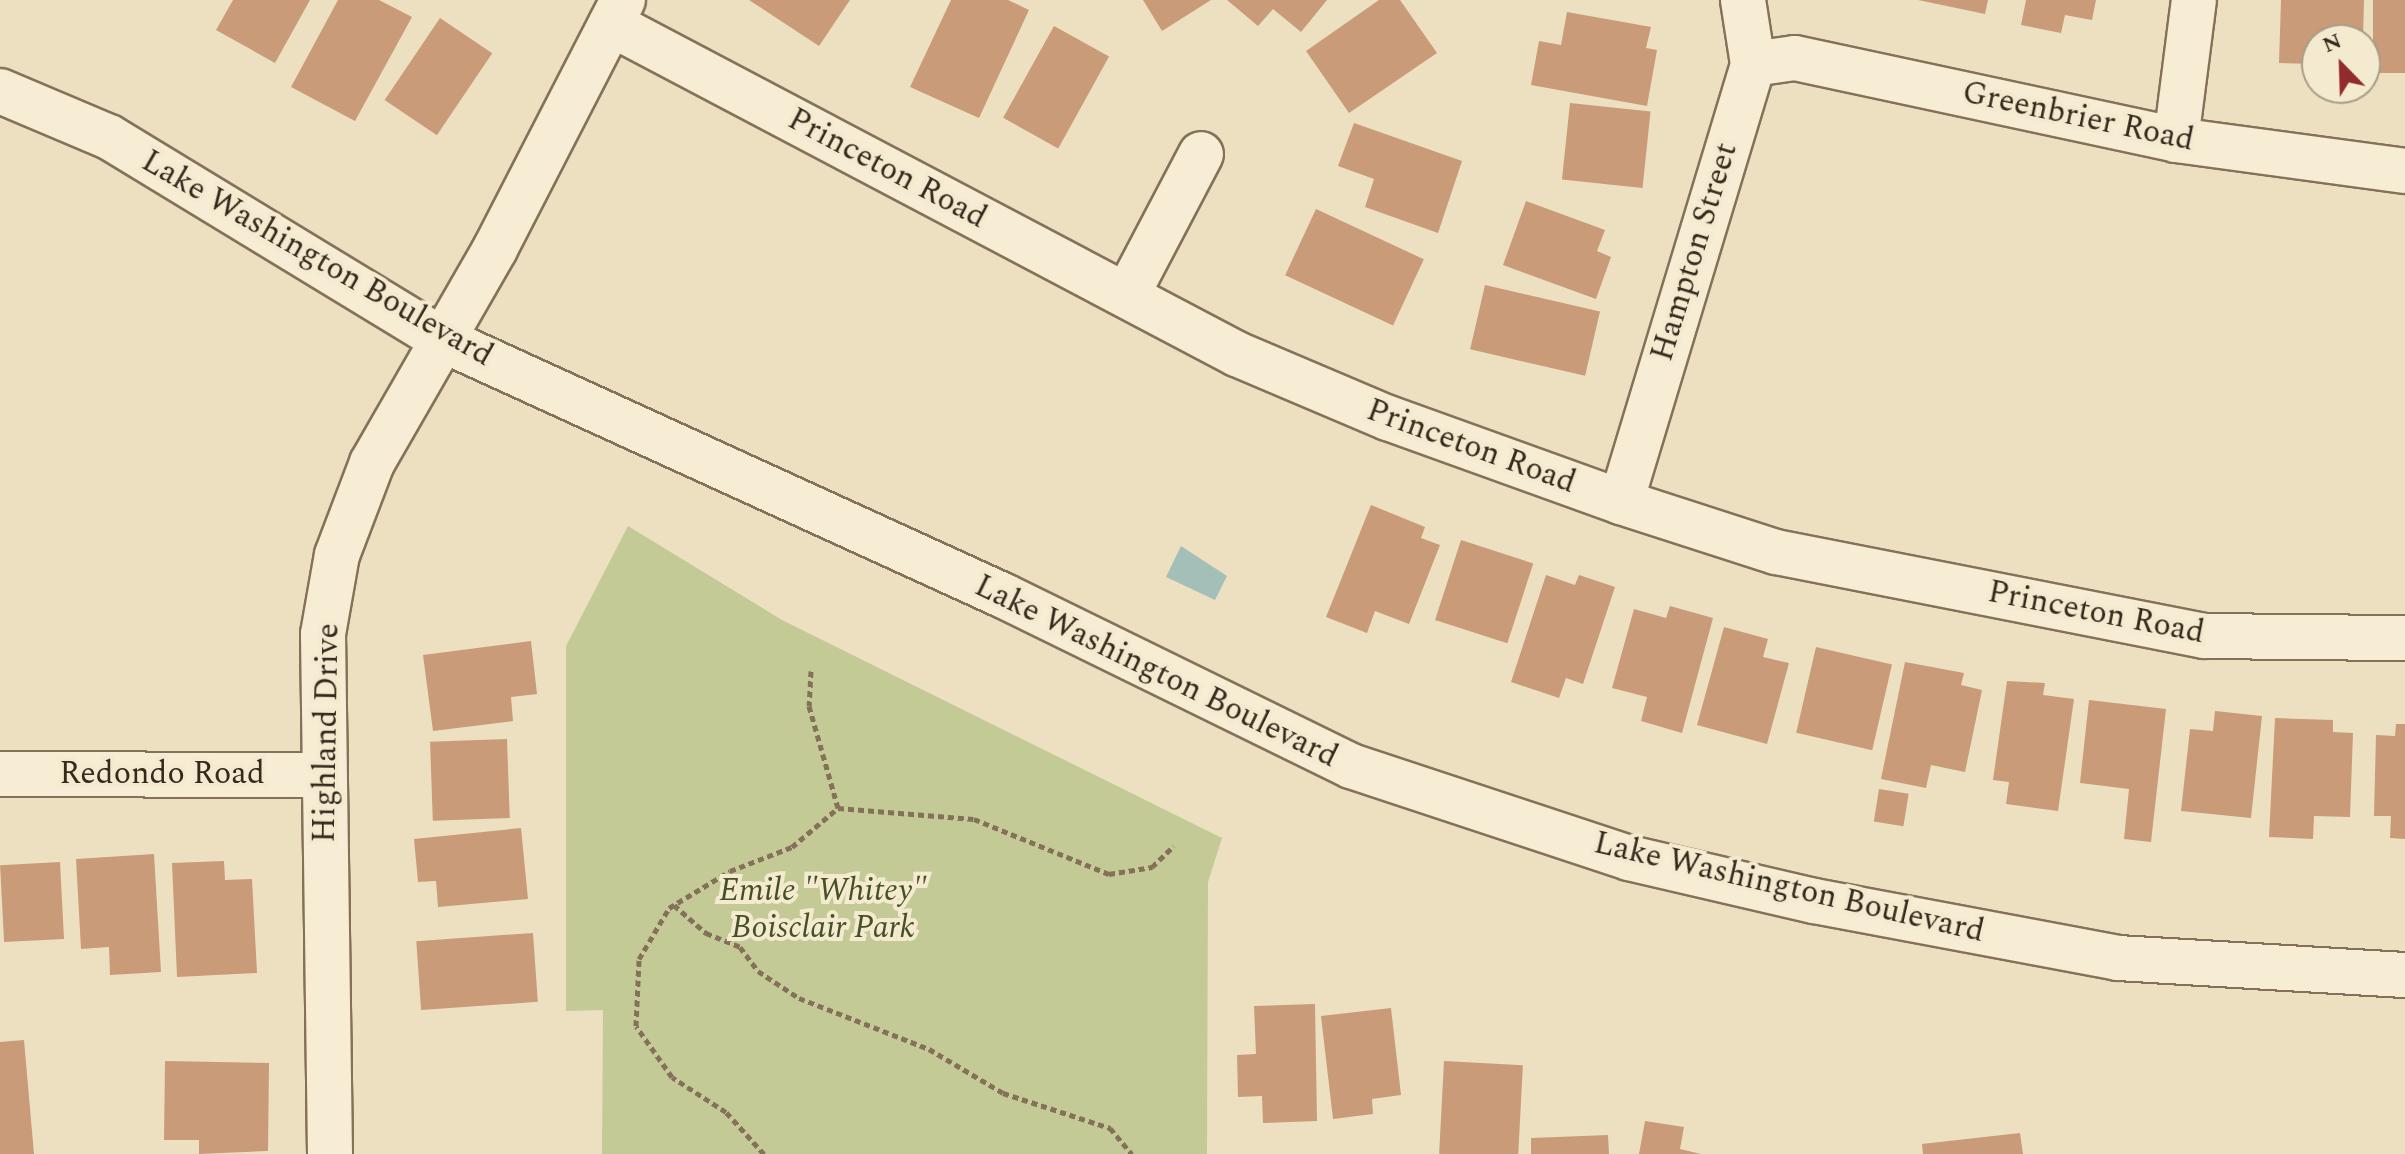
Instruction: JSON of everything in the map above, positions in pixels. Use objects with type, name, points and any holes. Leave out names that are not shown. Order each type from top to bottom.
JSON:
[{"type":"street","name":"Hampton Street","points":[[1621,502],[1753,64],[1743,0]]},
{"type":"street","points":[[2176,140],[2194,0]]},
{"type":"street","name":"Princeton Road","points":[[617,12],[1237,354],[1388,418],[1621,502],[1776,552],[2204,636],[2405,638]]},
{"type":"street","name":"Highland Drive","points":[[330,1154],[323,634],[337,555],[372,463],[439,338],[495,249],[617,12]]},
{"type":"street","name":"Greenbrier Road","points":[[1753,64],[1795,58],[2176,140],[2405,171]]},
{"type":"street","name":"Lake Washington Boulevard","points":[[0,91],[109,137],[439,338],[1033,610],[1351,766],[1629,858],[2118,958],[2405,975]]},
{"type":"street","points":[[1127,295],[1201,154]]},
{"type":"street","name":"Redondo Road","points":[[0,774],[324,775]]},
{"type":"path","points":[[811,671],[809,706],[838,808]]},
{"type":"path","points":[[764,1154],[726,1112],[672,1077],[636,1026],[639,959],[674,905],[730,871],[792,847],[838,808],[974,819],[1109,874],[1152,867],[1174,846]]},
{"type":"path","points":[[674,905],[799,998],[929,1049],[1003,1093],[1110,1128],[1132,1154]]},
{"type":"green space","name":"Emile \"Whitey\" Boisclair Park","points":[[628,526],[782,620],[1222,838],[1208,882],[1207,1154],[602,1154],[603,1010],[566,1011],[566,646]]},
{"type":"water","points":[[1181,546],[1227,576],[1215,600],[1166,577]]},
{"type":"building","points":[[233,0],[310,0],[275,63],[216,30]]},
{"type":"building","points":[[338,0],[379,0],[412,17],[355,121],[291,87]]},
{"type":"building","points":[[749,0],[850,0],[819,46]]},
{"type":"building","points":[[951,0],[1008,0],[1029,10],[979,118],[910,87]]},
{"type":"building","points":[[1143,0],[1211,0],[1162,31]]},
{"type":"building","points":[[1227,0],[1327,0],[1301,32],[1273,9],[1258,26]]},
{"type":"building","points":[[1379,0],[1400,0],[1437,53],[1349,113],[1306,51]]},
{"type":"building","points":[[1918,0],[1988,0],[1985,14]]},
{"type":"building","points":[[2026,0],[2096,0],[2092,20],[2065,15],[2061,33],[2021,25]]},
{"type":"building","points":[[2281,0],[2364,0],[2363,24],[2301,24],[2301,64],[2279,63]]},
{"type":"building","points":[[2373,0],[2405,0],[2405,73],[2381,73],[2381,24],[2373,24]]},
{"type":"building","points":[[1567,12],[1651,27],[1646,48],[1657,50],[1647,106],[1531,85],[1539,41],[1561,45]]},
{"type":"building","points":[[440,18],[492,53],[437,135],[385,100]]},
{"type":"building","points":[[1054,26],[1109,57],[1058,148],[1003,118]]},
{"type":"building","points":[[1570,103],[1651,111],[1643,188],[1562,180]]},
{"type":"building","points":[[1354,123],[1462,161],[1438,233],[1365,207],[1374,179],[1338,166]]},
{"type":"building","points":[[1526,201],[1605,230],[1597,251],[1611,257],[1596,299],[1503,265]]},
{"type":"building","points":[[1316,209],[1424,259],[1393,325],[1285,275]]},
{"type":"building","points":[[1485,285],[1600,312],[1585,376],[1470,349]]},
{"type":"building","points":[[1371,505],[1425,527],[1421,538],[1440,545],[1409,624],[1375,611],[1367,633],[1326,617]]},
{"type":"building","points":[[1461,540],[1533,563],[1507,643],[1435,620]]},
{"type":"building","points":[[1546,575],[1575,585],[1579,575],[1615,587],[1583,684],[1566,678],[1559,698],[1511,682]]},
{"type":"building","points":[[1670,606],[1713,618],[1682,733],[1641,721],[1647,697],[1612,688],[1634,609],[1666,618]]},
{"type":"building","points":[[1724,627],[1768,639],[1763,657],[1789,663],[1767,744],[1697,725]]},
{"type":"building","points":[[531,641],[537,694],[511,697],[513,721],[433,731],[423,655]]},
{"type":"building","points":[[1816,647],[1892,665],[1872,750],[1796,733]]},
{"type":"building","points":[[1905,662],[1964,673],[1961,685],[1982,690],[1965,772],[1931,765],[1926,788],[1881,779]]},
{"type":"building","points":[[2007,681],[2045,683],[2043,695],[2074,699],[2058,811],[2006,804],[2009,782],[1993,780]]},
{"type":"building","points":[[2089,700],[2166,709],[2151,842],[2124,839],[2129,789],[2080,783]]},
{"type":"building","points":[[2215,711],[2262,716],[2251,818],[2181,811],[2190,729],[2213,731]]},
{"type":"building","points":[[2275,718],[2333,720],[2333,732],[2353,733],[2350,817],[2314,816],[2313,839],[2269,837]]},
{"type":"building","points":[[2396,724],[2405,724],[2405,839],[2390,838],[2391,816],[2374,816],[2376,735],[2395,736]]},
{"type":"building","points":[[507,739],[510,818],[433,821],[430,742]]},
{"type":"building","points":[[1879,789],[1909,794],[1903,826],[1874,822]]},
{"type":"building","points":[[521,828],[528,899],[438,907],[436,881],[418,882],[414,839]]},
{"type":"building","points":[[154,854],[161,972],[110,975],[109,947],[81,949],[76,859]]},
{"type":"building","points":[[224,861],[225,880],[252,879],[257,973],[177,977],[172,863]]},
{"type":"building","points":[[60,862],[64,939],[4,942],[0,865]]},
{"type":"building","points":[[533,933],[538,1002],[421,1010],[416,941]]},
{"type":"building","points":[[1315,1004],[1317,1121],[1263,1123],[1262,1096],[1238,1097],[1237,1055],[1256,1054],[1254,1006]]},
{"type":"building","points":[[1391,1008],[1401,1095],[1372,1099],[1373,1114],[1333,1119],[1321,1016]]},
{"type":"building","points":[[24,1040],[34,1154],[0,1154],[0,1042]]},
{"type":"building","points":[[165,1061],[269,1063],[268,1151],[199,1154],[199,1140],[164,1140]]},
{"type":"building","points":[[1444,1061],[1523,1065],[1518,1154],[1439,1154]]},
{"type":"building","points":[[1645,1121],[1684,1127],[1680,1149],[1701,1154],[1639,1154]]},
{"type":"building","points":[[2020,1133],[2023,1154],[1923,1154],[1922,1144]]},
{"type":"building","points":[[1608,1135],[1609,1154],[1531,1154],[1531,1138]]}]
